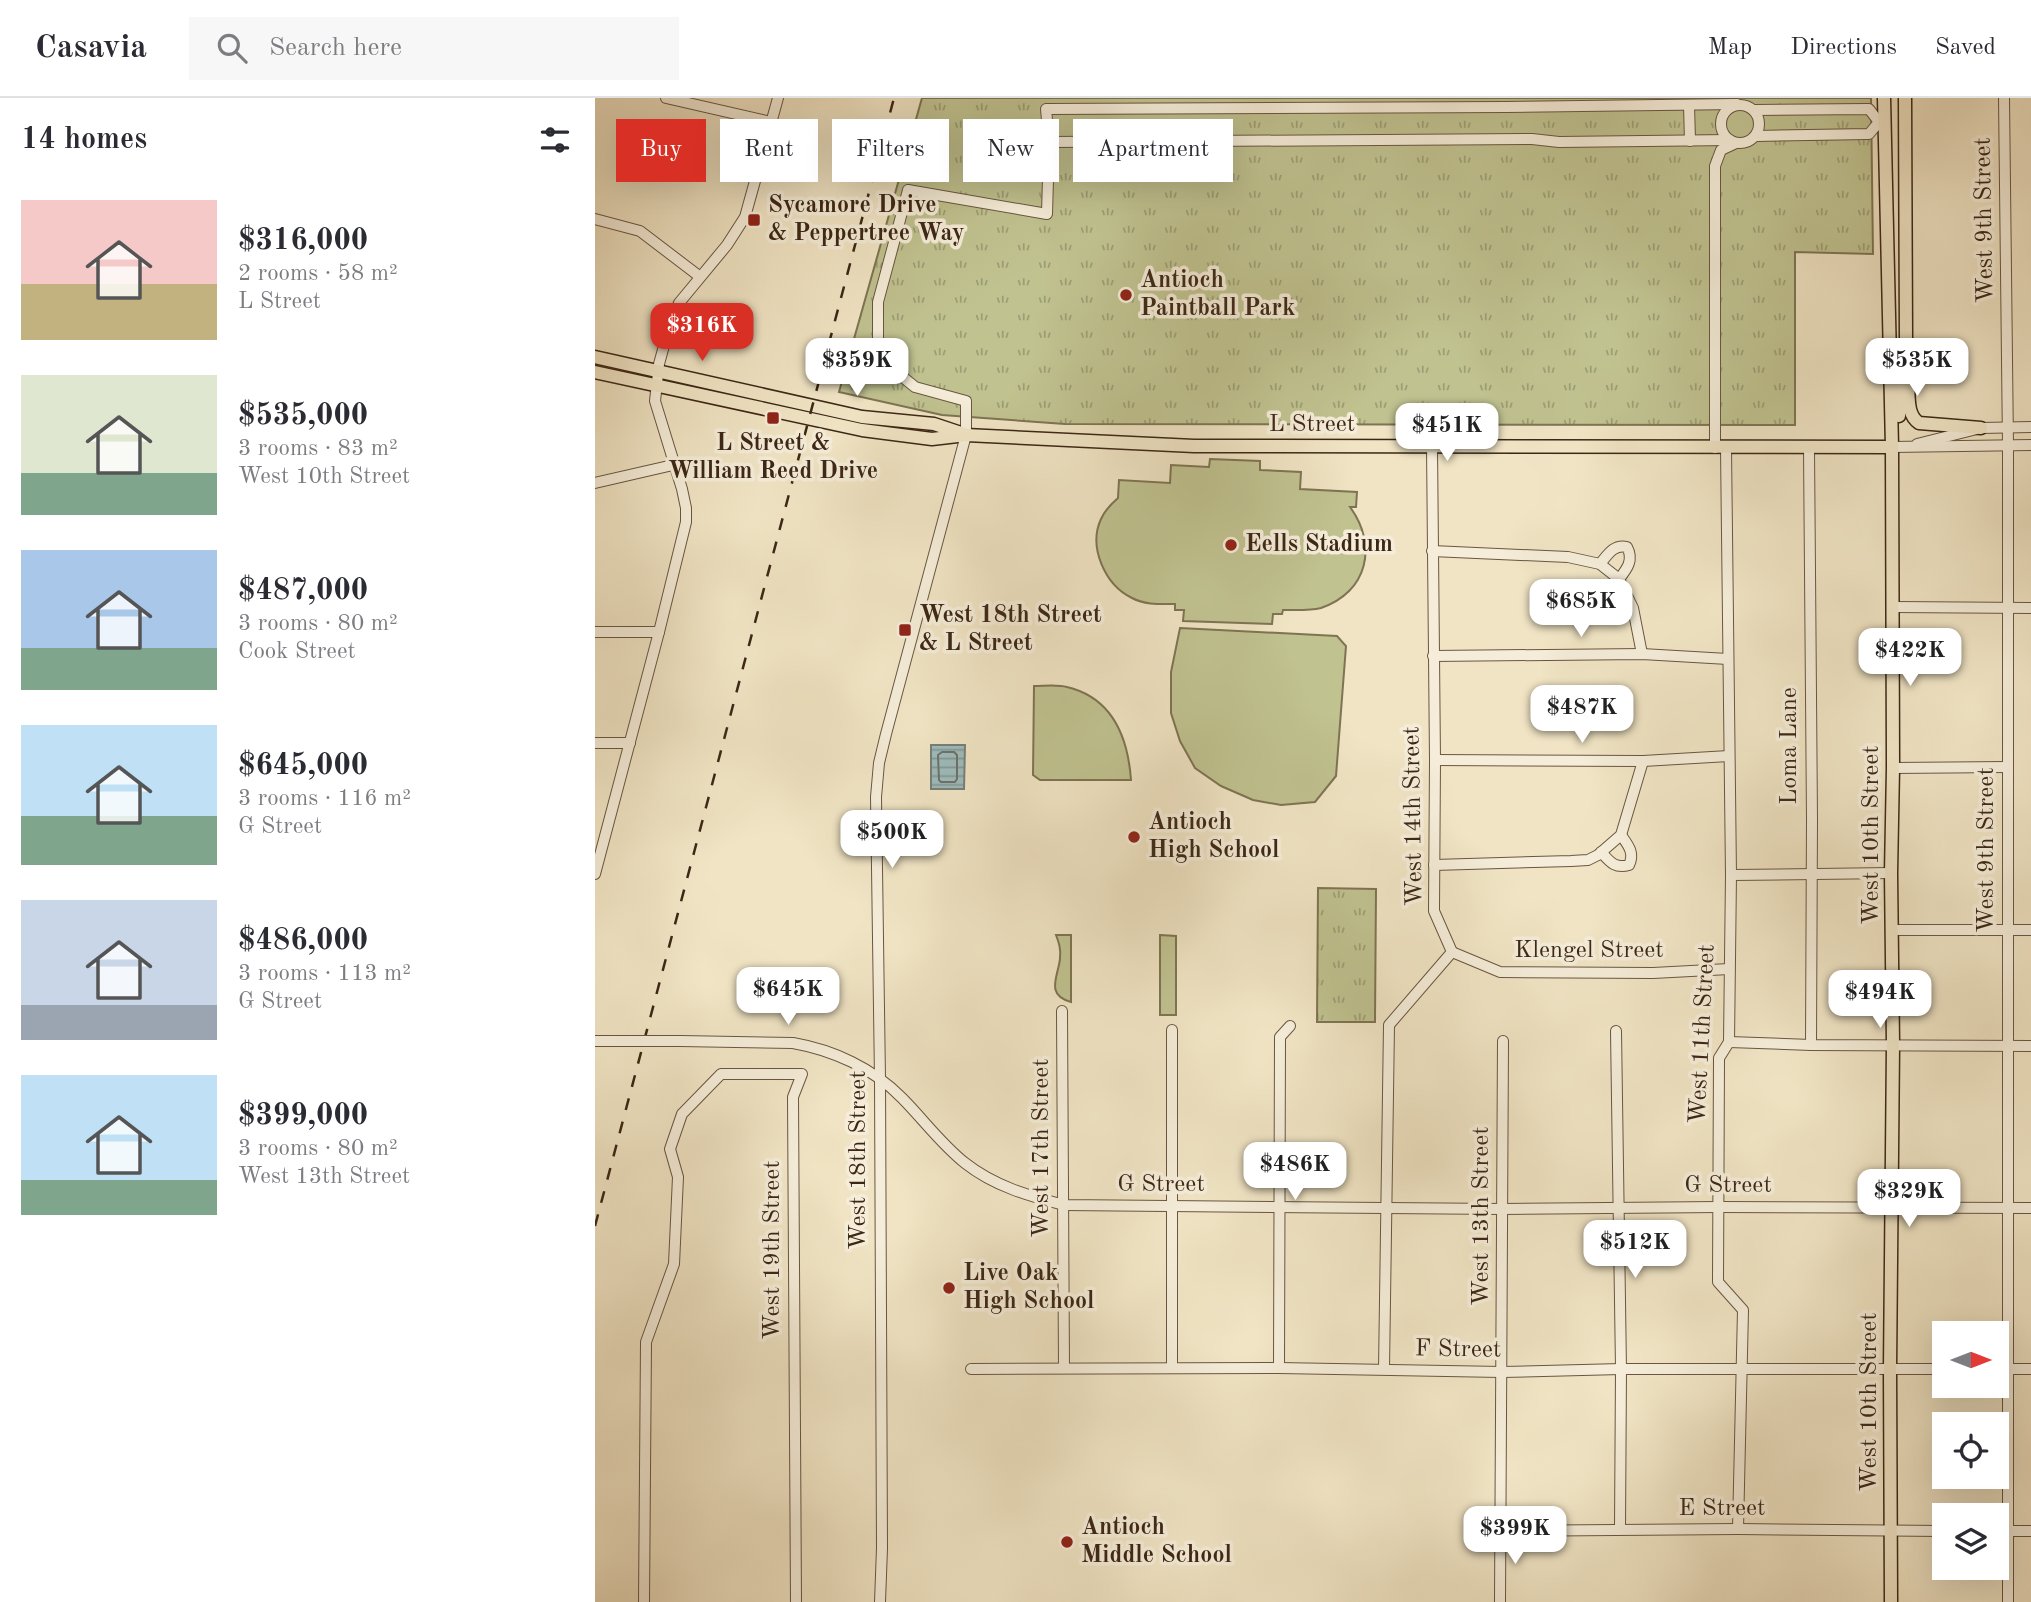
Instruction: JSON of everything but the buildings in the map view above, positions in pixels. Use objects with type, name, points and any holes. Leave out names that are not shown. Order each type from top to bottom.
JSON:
[{"type":"main road","name":"West 10th Street","points":[[1884,98],[1881,122],[1892,447],[1893,607],[1891,1602]]},
{"type":"main road","name":"West 10th Street","points":[[1892,447],[1897,429],[1906,341],[1905,98]]},
{"type":"main road","points":[[1906,341],[1909,408],[1913,419],[1919,423],[1981,428]]},
{"type":"main road","name":"L Street","points":[[595,357],[862,416],[934,424],[966,435]]},
{"type":"main road","name":"L Street","points":[[595,372],[862,430],[932,439],[966,435],[1194,446],[1892,447]]},
{"type":"street","points":[[666,98],[758,119]]},
{"type":"street","points":[[772,119],[778,98]]},
{"type":"street","name":"West 9th Street","points":[[2004,98],[2008,427],[2008,1208],[2004,1321]]},
{"type":"street","points":[[1047,119],[1046,109],[1737,104],[1754,110],[1869,109],[1881,122]]},
{"type":"street","points":[[1733,142],[1721,130],[1720,123],[1725,111],[1737,104]]},
{"type":"street","points":[[1689,105],[1690,141]]},
{"type":"street","points":[[1059,142],[1532,139],[1559,142],[1733,142],[1749,141],[1756,135],[1759,121],[1754,110]]},
{"type":"street","points":[[1756,135],[1869,134],[1881,122],[1905,122]]},
{"type":"street","name":"West 11th Street","points":[[1733,142],[1721,150],[1715,166],[1731,875],[1729,1042],[1719,1058],[1718,1282],[1743,1310],[1738,1529]]},
{"type":"street","points":[[595,874],[686,522],[682,489],[655,401],[658,370],[676,309],[699,276],[727,245],[745,217],[755,182]]},
{"type":"street","name":"West 18th Street","points":[[880,1602],[880,1079],[876,797],[880,763],[966,435],[966,401],[915,387],[878,357],[878,302],[908,190],[1047,214],[1048,182]]},
{"type":"street","points":[[595,219],[640,231],[699,276]]},
{"type":"street","name":"L Street","points":[[1910,446],[1981,428],[2031,427]]},
{"type":"street","name":"L Street","points":[[1892,447],[2031,445]]},
{"type":"street","name":"West 14th Street","points":[[1432,446],[1434,911],[1452,952]]},
{"type":"street","name":"Loma Lane","points":[[1808,448],[1811,1045]]},
{"type":"street","points":[[595,483],[673,466]]},
{"type":"street","points":[[1600,564],[1609,551],[1620,546],[1627,548],[1630,562],[1619,579]]},
{"type":"street","points":[[1432,551],[1568,557],[1600,564],[1619,579],[1633,608],[1642,654]]},
{"type":"street","points":[[1893,607],[2031,608]]},
{"type":"street","points":[[595,632],[659,632]]},
{"type":"street","points":[[1433,656],[1642,654],[1728,659]]},
{"type":"street","points":[[595,743],[630,743]]},
{"type":"street","points":[[1435,760],[1643,761],[1729,756]]},
{"type":"street","points":[[1434,865],[1588,860],[1621,835],[1643,761]]},
{"type":"street","points":[[1893,768],[2007,767]]},
{"type":"street","points":[[1601,852],[1611,864],[1620,867],[1629,865],[1632,859],[1631,850],[1621,835]]},
{"type":"street","points":[[1731,875],[1891,873]]},
{"type":"street","points":[[1892,930],[2031,930]]},
{"type":"street","points":[[1384,1369],[1389,1025],[1452,952]]},
{"type":"street","name":"Klengel Street","points":[[1452,952],[1500,972],[1653,973],[1730,970]]},
{"type":"street","name":"West 17th Street","points":[[1062,1012],[1064,1368]]},
{"type":"street","points":[[1279,1368],[1280,1037],[1290,1026]]},
{"type":"street","points":[[1172,1030],[1172,1368]]},
{"type":"street","points":[[1616,1031],[1621,1369],[1620,1530]]},
{"type":"street","name":"G Street","points":[[595,1041],[768,1041],[811,1046],[846,1060],[880,1079],[899,1095],[946,1146],[987,1178],[1028,1195],[1064,1205],[1502,1209],[2031,1208]]},
{"type":"street","name":"West 13th Street","points":[[1500,1602],[1503,1041]]},
{"type":"street","points":[[1729,1042],[2031,1046]]},
{"type":"street","name":"West 19th Street","points":[[644,1602],[646,1342],[674,1265],[678,1178],[670,1149],[682,1114],[721,1074],[802,1074],[793,1097],[796,1602]]},
{"type":"street","name":"F Street","points":[[971,1368],[1279,1368],[1502,1372],[1621,1369],[1932,1369]]},
{"type":"street","points":[[2009,1369],[2031,1369]]},
{"type":"street","name":"West 9th Street","points":[[2002,1398],[2002,1503]]},
{"type":"street","name":"E Street","points":[[1500,1531],[1932,1531]]},
{"type":"street","points":[[2009,1531],[2031,1531]]},
{"type":"street","name":"West 9th Street","points":[[2006,1580],[2008,1602]]},
{"type":"green space","points":[[922,98],[1871,98],[1873,254],[1795,252],[1795,425],[1065,424],[942,415],[839,392],[898,182],[949,182],[949,119],[916,119]]},
{"type":"green space","name":"Eells Stadium","points":[[1210,459],[1260,461],[1260,470],[1301,472],[1300,489],[1357,492],[1356,507],[1350,507],[1359,522],[1366,551],[1364,566],[1349,591],[1337,601],[1321,608],[1283,610],[1282,614],[1273,614],[1272,624],[1183,621],[1184,610],[1175,610],[1175,604],[1153,604],[1122,592],[1101,564],[1097,541],[1097,530],[1103,516],[1118,498],[1119,480],[1170,483],[1171,465],[1209,467]]},
{"type":"green space","points":[[1180,628],[1337,636],[1346,646],[1336,776],[1315,802],[1281,805],[1253,800],[1221,786],[1195,768],[1180,741],[1171,713],[1171,672]]},
{"type":"green space","points":[[1055,685],[1083,692],[1107,710],[1122,735],[1131,780],[1040,780],[1033,775],[1034,686]]},
{"type":"green space","points":[[1318,888],[1376,889],[1375,1022],[1317,1022]]},
{"type":"green space","points":[[1056,935],[1071,935],[1071,1002],[1058,995],[1055,989],[1060,955]]},
{"type":"green space","points":[[1160,935],[1176,936],[1176,1015],[1160,1015]]},
{"type":"water","points":[[931,745],[965,745],[964,789],[931,789]]},
{"type":"railway","points":[[595,1226],[894,98]]},
{"type":"place","name":"Sycamore Drive & Peppertree Way","points":[[754,220]]},
{"type":"place","name":"Antioch Paintball Park","points":[[1126,295]]},
{"type":"place","name":"L Street & William Reed Drive","points":[[773,418]]},
{"type":"place","name":"Eells Stadium","points":[[1231,545]]},
{"type":"place","name":"West 18th Street & L Street","points":[[905,630]]},
{"type":"place","name":"Antioch High School","points":[[1134,837]]},
{"type":"place","name":"Live Oak High School","points":[[949,1288]]},
{"type":"place","name":"Antioch Middle School","points":[[1067,1542]]}]
